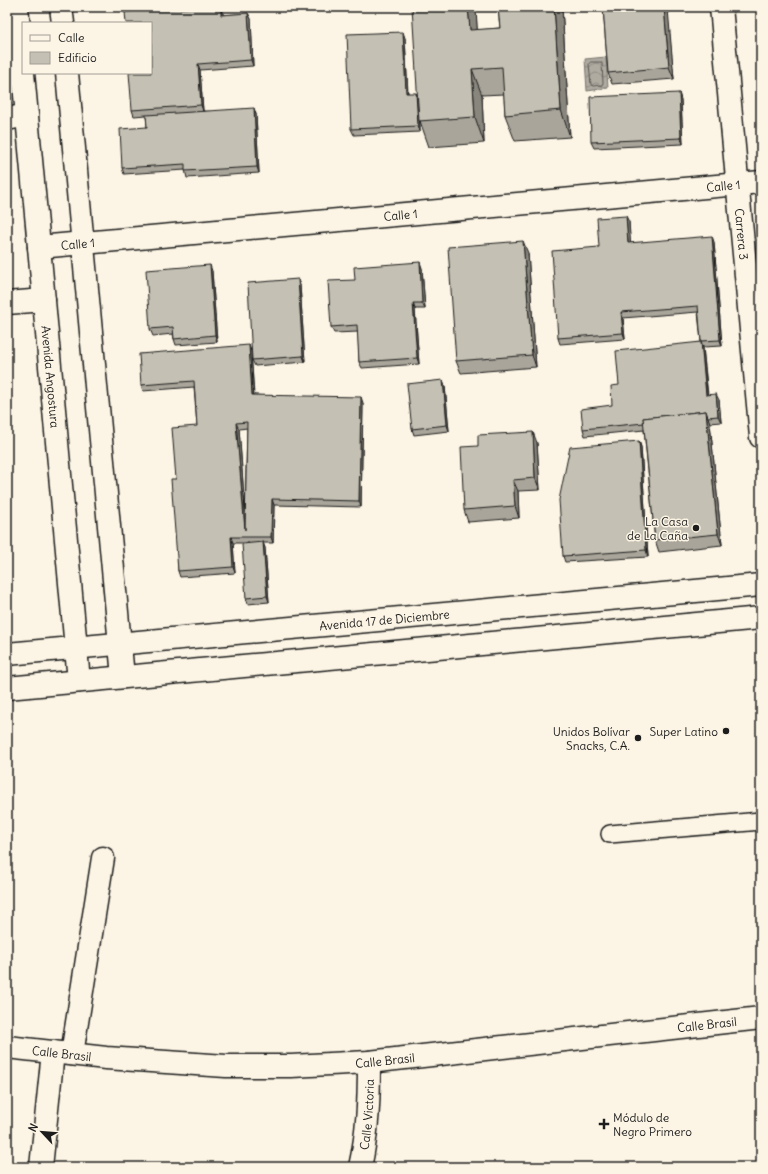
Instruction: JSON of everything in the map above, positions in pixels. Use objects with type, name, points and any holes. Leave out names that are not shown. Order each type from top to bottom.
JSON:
[{"type":"street","name":"Avenida Angostura","points":[[17,7],[22,61]]},
{"type":"street","points":[[61,7],[62,22]]},
{"type":"street","name":"Carrera 3","points":[[721,7],[761,436]]},
{"type":"street","name":"Avenida Angostura","points":[[23,74],[17,117],[39,247],[79,681]]},
{"type":"street","points":[[67,74],[123,677]]},
{"type":"street","name":"Calle 1","points":[[39,247],[761,182]]},
{"type":"street","points":[[7,303],[44,300]]},
{"type":"street","name":"Avenida 17 de Diciembre","points":[[7,654],[761,585]]},
{"type":"street","points":[[7,688],[757,623]]},
{"type":"street","points":[[41,1167],[62,1053],[104,858]]},
{"type":"street","name":"Calle Brasil","points":[[7,1047],[106,1058],[226,1066],[291,1066],[369,1062],[761,1018]]},
{"type":"street","name":"Calle Victoria","points":[[360,1167],[365,1145],[369,1110],[369,1062]]},
{"type":"lane","points":[[610,834],[761,821]]},
{"type":"water","points":[[606,57],[608,88],[587,91],[585,59]]},
{"type":"building","points":[[221,7],[221,15],[248,13],[251,60],[198,64],[201,105],[132,110],[129,74],[152,74],[152,22],[126,22],[125,12]]},
{"type":"building","points":[[412,7],[468,7],[470,30],[500,28],[498,7],[554,7],[561,110],[505,115],[502,67],[472,69],[475,117],[419,121]]},
{"type":"building","points":[[603,7],[664,7],[669,67],[608,73]]},
{"type":"building","points":[[403,32],[406,93],[416,93],[418,126],[351,129],[347,34]]},
{"type":"building","points":[[679,93],[681,138],[591,142],[590,97]]},
{"type":"building","points":[[254,108],[257,167],[185,171],[185,164],[122,168],[120,129],[147,127],[146,115]]},
{"type":"building","points":[[626,216],[628,243],[712,236],[720,340],[701,341],[698,306],[621,312],[623,333],[558,338],[552,251],[599,247],[597,218]]},
{"type":"building","points":[[523,241],[532,355],[456,361],[448,247]]},
{"type":"building","points":[[420,262],[422,303],[413,303],[417,358],[359,362],[357,325],[331,327],[328,281],[355,280],[354,267]]},
{"type":"building","points":[[210,265],[215,335],[174,339],[173,327],[150,329],[146,270]]},
{"type":"building","points":[[298,279],[303,356],[252,360],[248,283]]},
{"type":"building","points":[[701,342],[706,395],[716,394],[718,416],[708,417],[706,411],[643,418],[644,423],[583,429],[581,409],[612,405],[611,386],[619,385],[616,351]]},
{"type":"building","points":[[249,345],[252,395],[361,397],[359,501],[272,499],[271,537],[231,537],[233,567],[178,571],[171,479],[176,479],[172,428],[197,426],[194,381],[141,385],[139,354]],"holes":[[[247,422],[245,530],[236,423]]]},
{"type":"building","points":[[443,380],[447,425],[412,429],[407,384]]},
{"type":"building","points":[[706,411],[718,534],[655,540],[643,418]]},
{"type":"building","points":[[533,432],[535,478],[513,480],[515,506],[464,510],[461,447],[478,446],[478,435]]},
{"type":"building","points":[[639,441],[646,550],[563,556],[559,500],[570,447]]},
{"type":"building","points":[[263,542],[267,596],[246,598],[242,544]]},
{"type":"place","name":"La Casa de La Caña","points":[[696,528]]},
{"type":"place","name":"Super Latino","points":[[726,731]]},
{"type":"place","name":"Unidos Bolívar Snacks, C.A.","points":[[638,738]]},
{"type":"place","name":"Módulo de Negro Primero","points":[[604,1124]]}]
